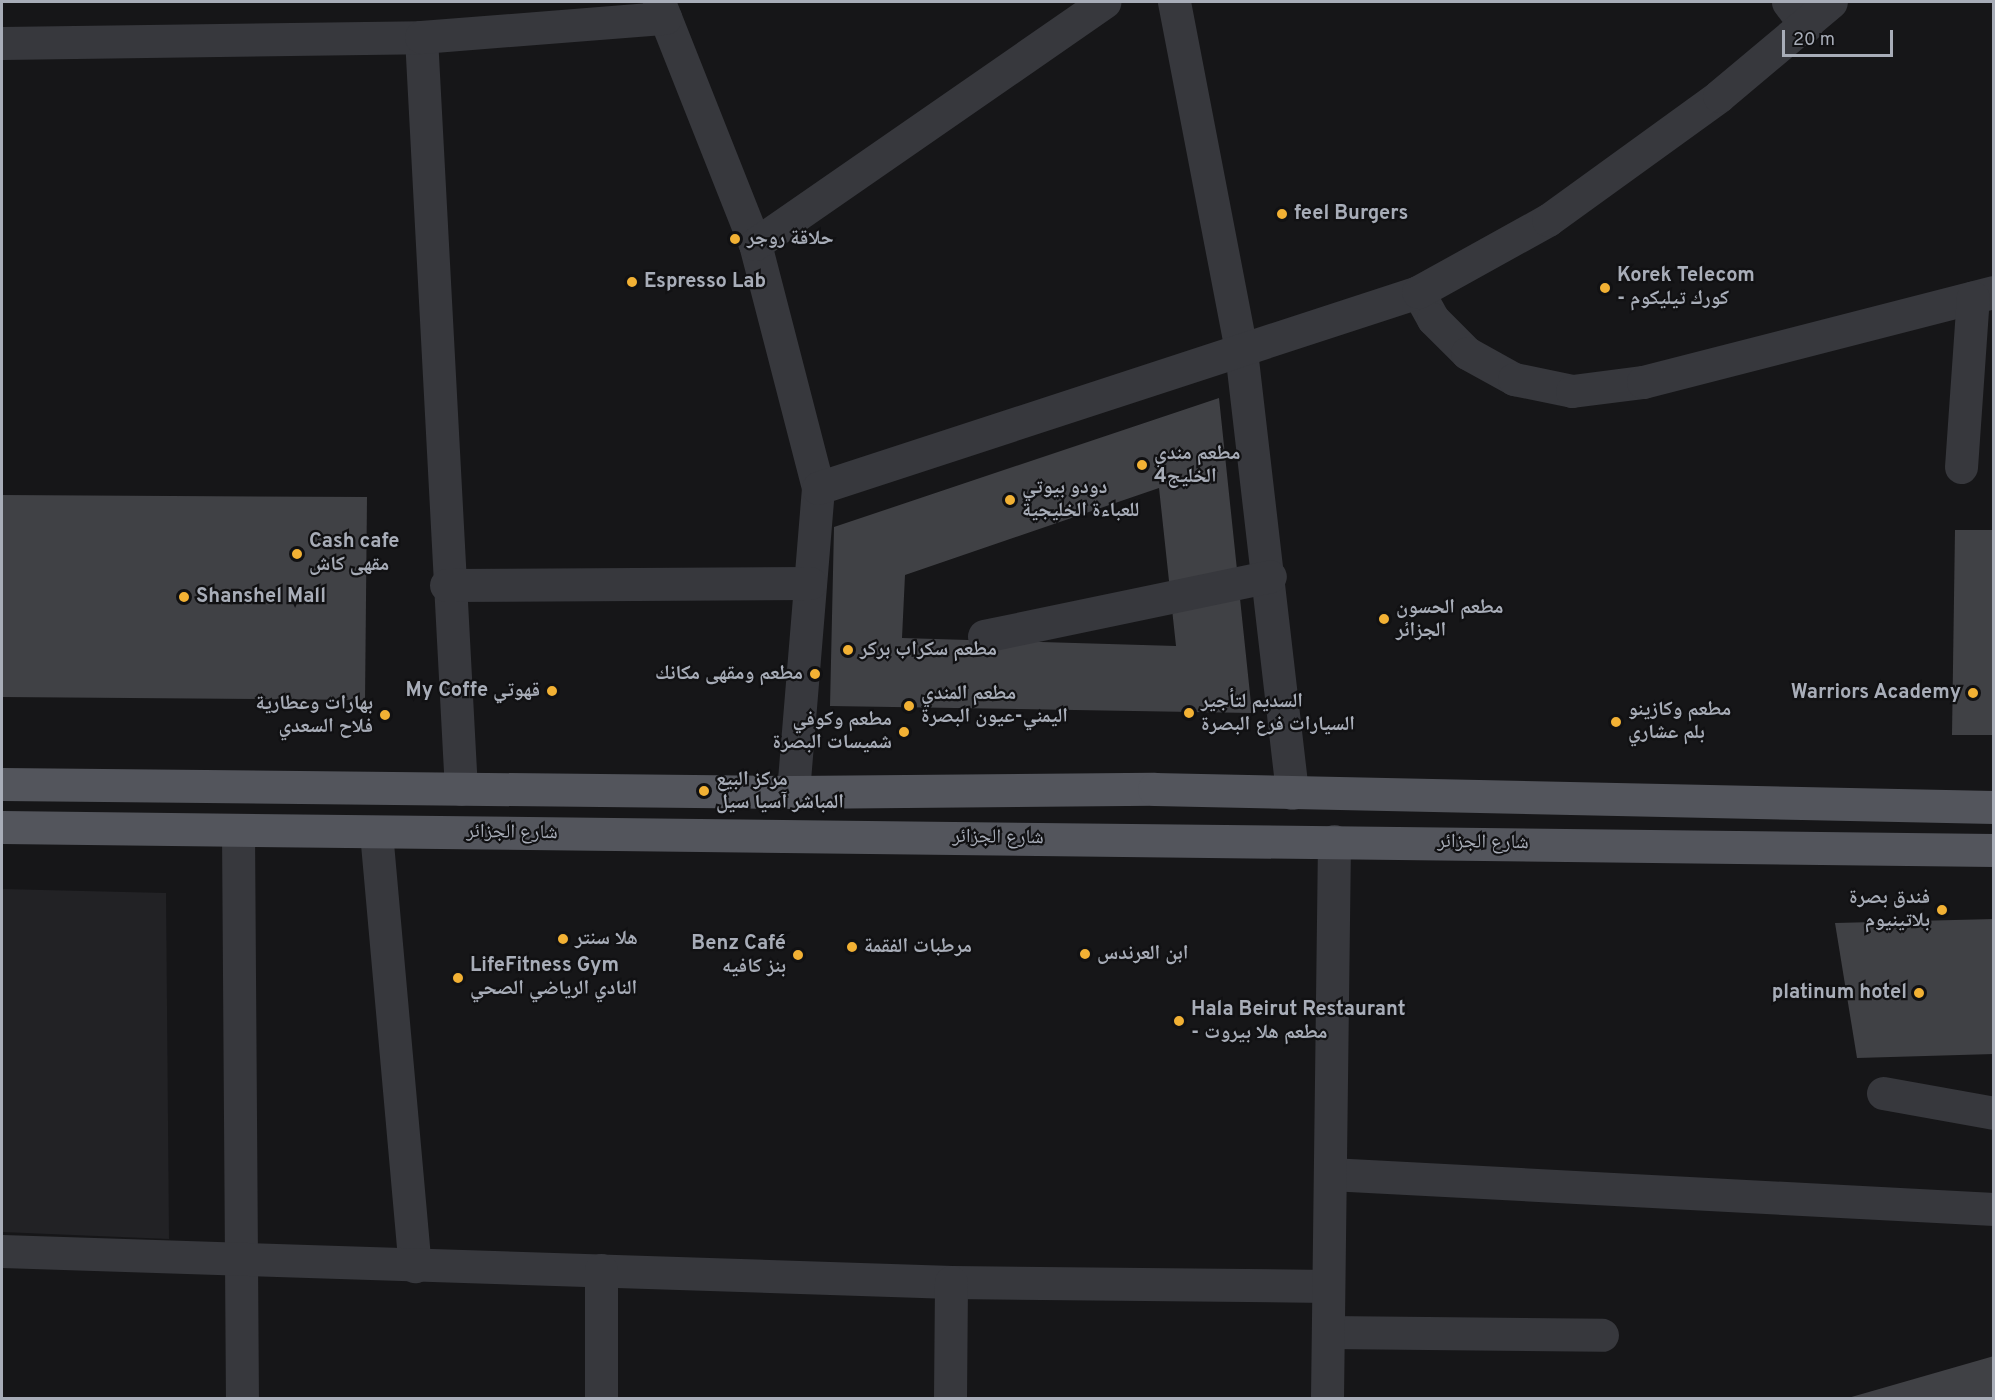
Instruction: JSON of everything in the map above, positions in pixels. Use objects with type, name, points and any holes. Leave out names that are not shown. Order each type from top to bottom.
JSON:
[{"type":"main road","points":[[2,784],[793,792],[1154,789],[1994,807]]},
{"type":"main road","points":[[1154,789],[1160,814],[1156,840]]},
{"type":"main road","points":[[1251,792],[1243,818],[1252,844]]},
{"type":"main road","name":"شارع الجزائر","points":[[2,827],[1156,840],[1252,844],[1334,841],[1994,850]]},
{"type":"street","points":[[755,244],[1104,2]]},
{"type":"street","points":[[1174,2],[1241,351],[1270,576],[1292,793]]},
{"type":"street","points":[[818,488],[1418,292],[1548,220],[1797,14],[1831,2]]},
{"type":"street","points":[[2,44],[421,37],[662,10],[755,244],[818,488],[793,792]]},
{"type":"street","points":[[421,37],[446,585],[461,789]]},
{"type":"street","points":[[1418,292],[1433,319],[1467,353],[1514,379],[1572,391],[1643,381],[1983,294],[1961,467]]},
{"type":"street","points":[[984,636],[1270,576]]},
{"type":"street","points":[[446,585],[810,583]]},
{"type":"street","points":[[238,831],[242,1398]]},
{"type":"street","points":[[376,832],[416,1266]]},
{"type":"street","points":[[1327,1398],[1334,841]]},
{"type":"street","points":[[1883,1093],[1994,1113]]},
{"type":"street","points":[[1330,1174],[1994,1209]]},
{"type":"street","points":[[2,1251],[241,1262],[601,1270],[951,1282],[1329,1286]]},
{"type":"street","points":[[601,1270],[601,1398]]},
{"type":"street","points":[[950,1398],[951,1282]]},
{"type":"street","points":[[1328,1332],[1602,1335]]},
{"type":"shaded area","points":[[2,889],[166,893],[169,1239],[2,1232]]},
{"type":"building","points":[[1219,398],[1252,713],[830,706],[834,527]],"holes":[[[1159,488],[1176,646],[902,638],[905,575]]]},
{"type":"building","name":"Shanshel Mall","points":[[2,495],[367,497],[365,700],[2,697]]},
{"type":"building","points":[[1955,530],[1994,530],[1994,735],[1952,735]]},
{"type":"building","name":"platinum hotel","points":[[1994,919],[1994,1054],[1857,1058],[1835,923]]},
{"type":"building","points":[[1994,1356],[1994,1398],[1848,1398]]},
{"type":"place","name":"feel Burgers","points":[[1282,214]]},
{"type":"place","name":"حلاقة روجر","points":[[735,239]]},
{"type":"place","name":"Espresso Lab","points":[[632,282]]},
{"type":"place","name":"Korek Telecom - كورك تيليكوم","points":[[1605,288]]},
{"type":"place","name":"مطعم مندي الخليج4","points":[[1142,465]]},
{"type":"place","name":"دودو بيوتي للعباءة الخليجية","points":[[1010,500]]},
{"type":"place","name":"Cash cafe مقهى كاش","points":[[297,554]]},
{"type":"place","name":"Shanshel Mall","points":[[184,597]]},
{"type":"place","name":"مطعم الحسون الجزائر","points":[[1384,619]]},
{"type":"place","name":"مطعم سكراب بركر","points":[[848,650]]},
{"type":"place","name":"مطعم ومقهى مكانك","points":[[815,674]]},
{"type":"place","name":"My Coffe قهوتي","points":[[552,691]]},
{"type":"place","name":"Warriors Academy","points":[[1973,693]]},
{"type":"place","name":"مطعم المندي اليمني-عيون البصرة","points":[[909,706]]},
{"type":"place","name":"السديم لتأجير السيارات فرع البصرة","points":[[1189,713]]},
{"type":"place","name":"بهارات وعطارية فلاح السعدي","points":[[385,715]]},
{"type":"place","name":"مطعم وكازينو بلم عشاري","points":[[1616,722]]},
{"type":"place","name":"مطعم وكوفي شميسات البصرة","points":[[904,732]]},
{"type":"place","name":"مركز البيع المباشر آسيا سيل","points":[[704,791]]},
{"type":"place","name":"فندق بصرة بلاتينيوم","points":[[1942,910]]},
{"type":"place","name":"هلا سنتر","points":[[563,939]]},
{"type":"place","name":"مرطبات الفقمة","points":[[852,947]]},
{"type":"place","name":"ابن العرندس","points":[[1085,954]]},
{"type":"place","name":"Benz Café بنز كافيه","points":[[798,955]]},
{"type":"place","name":"LifeFitness Gym النادي الرياضي الصحي","points":[[458,978]]},
{"type":"place","name":"platinum hotel","points":[[1919,993]]},
{"type":"place","name":"Hala Beirut Restaurant - مطعم هلا بيروت","points":[[1179,1021]]}]
